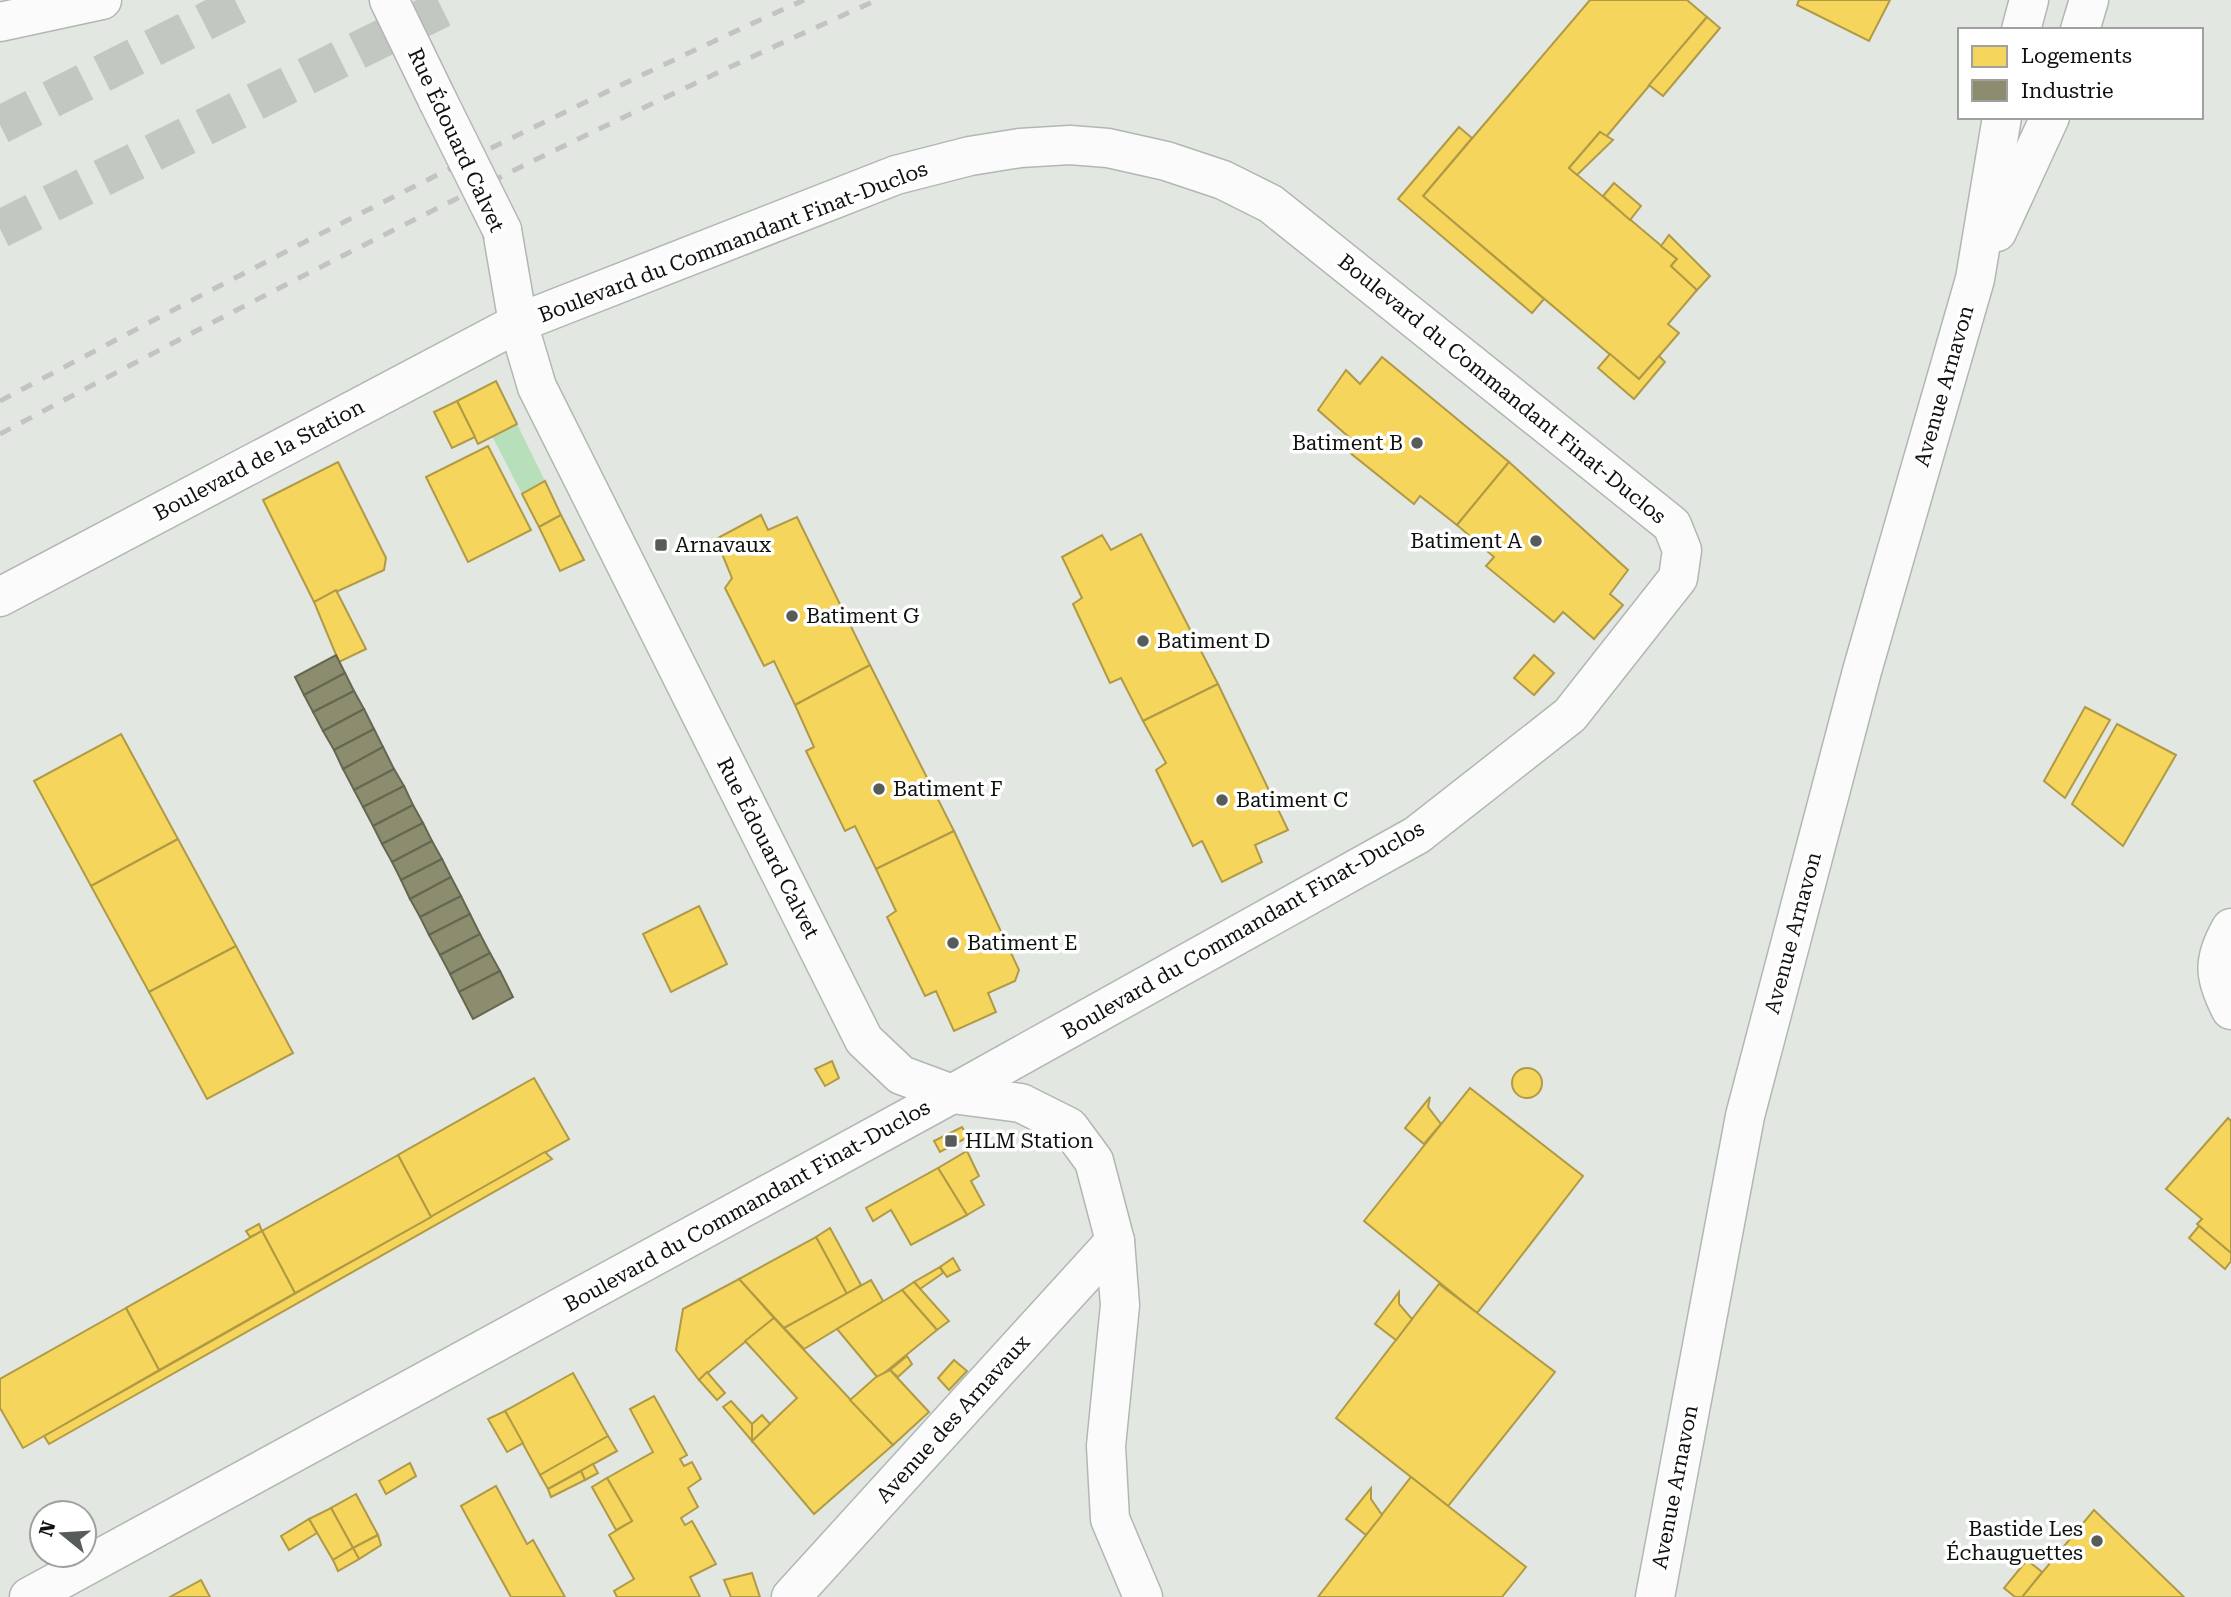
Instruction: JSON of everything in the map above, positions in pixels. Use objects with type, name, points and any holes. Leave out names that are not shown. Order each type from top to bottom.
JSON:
[{"type":"street","points":[[0,22],[102,0]]},
{"type":"street","name":"Rue Édouard Calvet","points":[[389,0],[502,230],[518,323],[537,387],[864,1040],[901,1075],[952,1094],[1021,1103],[1069,1127],[1094,1161],[1115,1241],[1120,1305],[1106,1446],[1110,1519],[1143,1597]]},
{"type":"street","points":[[2022,28],[2029,0]]},
{"type":"street","points":[[2081,28],[2089,0]]},
{"type":"street","name":"Avenue Arnavon","points":[[1655,1597],[1745,1116],[1862,671],[1975,279],[2002,119]]},
{"type":"street","name":"Avenue Arnavon","points":[[1975,279],[2049,119]]},
{"type":"street","name":"Boulevard du Commandant Finat-Duclos","points":[[29,1597],[952,1094],[1417,835],[1570,715],[1678,578],[1682,550],[1672,525],[1271,204],[1223,180],[1166,161],[1108,148],[1070,145],[1020,148],[970,156],[896,175],[518,323]]},
{"type":"street","name":"Boulevard de la Station","points":[[0,597],[518,323]]},
{"type":"street","points":[[2231,928],[2218,951],[2217,983],[2231,1010]]},
{"type":"street","name":"Avenue des Arnavaux","points":[[804,1592],[1115,1241]]},
{"type":"shaded area","points":[[517,424],[545,481],[522,494],[492,436]]},
{"type":"building: Logements","points":[[1590,0],[1687,0],[1707,17],[1606,137],[1600,132],[1569,168],[1677,259],[1671,266],[1697,290],[1668,324],[1679,333],[1639,379],[1423,196]]},
{"type":"building: Logements","points":[[1799,0],[1890,0],[1869,41],[1797,5]]},
{"type":"building: Logements","points":[[1707,17],[1720,28],[1663,96],[1649,85]]},
{"type":"building: Logements","points":[[1459,127],[1472,138],[1423,196],[1544,299],[1532,313],[1398,199]]},
{"type":"building: Logements","points":[[1600,132],[1613,140],[1577,175],[1569,168]]},
{"type":"building: Logements","points":[[1614,183],[1641,206],[1630,220],[1603,196]]},
{"type":"building: Logements","points":[[1669,235],[1710,276],[1697,290],[1671,266],[1677,259],[1661,246]]},
{"type":"building: Logements","points":[[1610,354],[1639,379],[1659,356],[1665,362],[1634,399],[1598,368]]},
{"type":"building: Logements","name":"Batiment B","points":[[1382,357],[1509,462],[1457,525],[1420,496],[1414,504],[1344,448],[1351,439],[1318,410],[1346,370],[1360,384]]},
{"type":"building: Logements","points":[[496,381],[517,424],[478,444],[457,401]]},
{"type":"building: Logements","points":[[457,401],[475,437],[452,448],[434,412]]},
{"type":"building: Logements","points":[[488,446],[531,530],[468,562],[426,477]]},
{"type":"building: Logements","points":[[338,462],[386,558],[384,570],[314,602],[263,500]]},
{"type":"building: Logements","name":"Batiment A","points":[[1509,462],[1628,570],[1610,594],[1623,605],[1594,639],[1563,612],[1554,622],[1486,566],[1494,557],[1457,525]]},
{"type":"building: Logements","points":[[545,481],[561,515],[539,527],[522,494]]},
{"type":"building: Logements","points":[[561,515],[584,560],[560,571],[539,527]]},
{"type":"building: Logements","name":"Batiment G","points":[[761,515],[768,530],[797,517],[870,665],[795,705],[774,661],[764,666],[725,588],[732,578],[716,539]]},
{"type":"building: Logements","name":"Batiment D","points":[[1141,534],[1218,684],[1143,721],[1121,678],[1110,683],[1073,604],[1082,598],[1062,557],[1102,535],[1111,550]]},
{"type":"building: Logements","points":[[336,590],[366,649],[339,662],[314,602]]},
{"type":"building: Logements","points":[[1534,655],[1554,673],[1534,695],[1514,678]]},
{"type":"building: Logements","name":"Batiment F","points":[[870,665],[954,831],[876,869],[855,826],[845,831],[806,751],[814,747],[795,705]]},
{"type":"building: Logements","name":"Batiment C","points":[[1218,684],[1288,830],[1255,845],[1262,862],[1222,882],[1202,841],[1193,846],[1156,770],[1166,763],[1143,721]]},
{"type":"building: Logements","points":[[2085,707],[2110,720],[2065,798],[2044,781]]},
{"type":"building: Logements","points":[[2117,724],[2176,755],[2123,846],[2072,804]]},
{"type":"building: Logements","points":[[121,734],[178,839],[91,886],[34,781]]},
{"type":"building: Logements","name":"Batiment E","points":[[954,831],[1019,970],[1015,981],[988,993],[996,1012],[954,1031],[936,991],[925,996],[887,917],[896,911],[876,869]]},
{"type":"building: Logements","points":[[178,839],[236,946],[149,992],[91,886]]},
{"type":"building: Logements","points":[[699,906],[727,964],[671,992],[643,934]]},
{"type":"building: Logements","points":[[236,946],[293,1053],[207,1099],[149,992]]},
{"type":"building: Logements","points":[[832,1061],[839,1078],[825,1086],[815,1069]]},
{"type":"building: Logements","points":[[1527,1068],[1533,1069],[1541,1077],[1541,1089],[1533,1097],[1527,1098],[1521,1097],[1513,1089],[1512,1083],[1513,1077],[1521,1069]]},
{"type":"building: Logements","points":[[534,1078],[569,1139],[431,1217],[398,1155]]},
{"type":"building: Logements","points":[[1470,1088],[1583,1176],[1477,1313],[1364,1221]]},
{"type":"building: Logements","points":[[1430,1097],[1428,1107],[1441,1124],[1424,1144],[1405,1128]]},
{"type":"building: Logements","points":[[2228,1118],[2231,1121],[2231,1253],[2197,1224],[2202,1219],[2166,1189]]},
{"type":"building: Logements","points":[[962,1127],[968,1137],[940,1152],[934,1141]]},
{"type":"building: Logements","points":[[967,1151],[979,1176],[971,1181],[984,1205],[967,1215],[938,1168]]},
{"type":"building: Logements","points":[[545,1152],[552,1159],[49,1444],[44,1436]]},
{"type":"building: Logements","points":[[398,1155],[431,1217],[295,1293],[262,1231]]},
{"type":"building: Logements","points":[[938,1168],[967,1215],[911,1245],[891,1210],[873,1221],[866,1208]]},
{"type":"building: Logements","points":[[259,1224],[262,1231],[250,1237],[246,1231]]},
{"type":"building: Logements","points":[[2199,1226],[2231,1253],[2231,1261],[2225,1269],[2189,1238]]},
{"type":"building: Logements","points":[[830,1228],[861,1285],[847,1294],[816,1237]]},
{"type":"building: Logements","points":[[262,1231],[295,1293],[159,1370],[126,1308]]},
{"type":"building: Logements","points":[[816,1237],[847,1294],[784,1328],[739,1279]]},
{"type":"building: Logements","points":[[953,1258],[960,1270],[947,1277],[940,1267]]},
{"type":"building: Logements","points":[[940,1267],[943,1273],[920,1289],[914,1282]]},
{"type":"building: Logements","points":[[739,1279],[774,1318],[699,1380],[676,1350],[683,1309]]},
{"type":"building: Logements","points":[[871,1280],[883,1301],[804,1349],[784,1328]]},
{"type":"building: Logements","points":[[914,1282],[949,1321],[937,1330],[902,1290]]},
{"type":"building: Logements","points":[[1439,1284],[1555,1372],[1448,1506],[1336,1418]]},
{"type":"building: Logements","points":[[902,1290],[937,1330],[878,1378],[837,1329]]},
{"type":"building: Logements","points":[[1399,1292],[1399,1304],[1412,1319],[1396,1340],[1375,1324]]},
{"type":"building: Logements","points":[[126,1308],[159,1370],[23,1448],[0,1408],[0,1379]]},
{"type":"building: Logements","points":[[774,1318],[893,1445],[814,1514],[752,1441],[797,1398],[745,1341]]},
{"type":"building: Logements","points":[[907,1356],[912,1364],[898,1377],[890,1370]]},
{"type":"building: Logements","points":[[954,1360],[967,1371],[949,1390],[938,1378]]},
{"type":"building: Logements","points":[[890,1370],[929,1412],[893,1445],[850,1400],[876,1377]]},
{"type":"building: Logements","points":[[707,1372],[725,1393],[717,1400],[699,1380]]},
{"type":"building: Logements","points":[[573,1373],[608,1436],[540,1475],[505,1411]]},
{"type":"building: Logements","points":[[654,1396],[687,1455],[680,1459],[684,1466],[692,1462],[701,1479],[688,1488],[698,1507],[681,1518],[685,1525],[692,1521],[716,1564],[690,1577],[700,1597],[617,1597],[614,1591],[634,1579],[609,1535],[632,1521],[607,1478],[653,1452],[630,1409]]},
{"type":"building: Logements","points":[[731,1401],[752,1424],[752,1441],[723,1407]]},
{"type":"building: Logements","points":[[505,1411],[523,1443],[507,1452],[488,1419]]},
{"type":"building: Logements","points":[[762,1415],[770,1424],[752,1441],[752,1424]]},
{"type":"building: Logements","points":[[608,1436],[617,1451],[548,1489],[540,1475]]},
{"type":"building: Logements","points":[[410,1463],[416,1476],[386,1494],[379,1481]]},
{"type":"building: Logements","points":[[593,1464],[598,1473],[585,1480],[581,1471]]},
{"type":"building: Logements","points":[[581,1471],[585,1480],[551,1497],[548,1489]]},
{"type":"building: Logements","points":[[1411,1477],[1526,1567],[1502,1597],[1318,1597]]},
{"type":"building: Logements","points":[[607,1478],[632,1521],[616,1530],[592,1487]]},
{"type":"building: Logements","points":[[496,1486],[527,1544],[533,1540],[565,1597],[511,1597],[461,1506]]},
{"type":"building: Logements","points":[[1371,1488],[1371,1499],[1382,1515],[1366,1535],[1346,1519]]},
{"type":"building: Logements","points":[[356,1494],[378,1535],[353,1548],[331,1508]]},
{"type":"building: Logements","points":[[331,1508],[353,1548],[333,1560],[309,1519]]},
{"type":"building: Logements","name":"Bastide Les Échauguettes","points":[[2094,1510],[2184,1597],[2022,1597]]},
{"type":"building: Logements","points":[[309,1519],[317,1533],[289,1550],[281,1536]]},
{"type":"building: Logements","points":[[378,1535],[381,1545],[359,1559],[353,1548]]},
{"type":"building: Logements","points":[[353,1548],[359,1559],[338,1571],[333,1560]]},
{"type":"building: Logements","points":[[2027,1560],[2042,1572],[2022,1597],[2015,1597],[2004,1588]]},
{"type":"building: Logements","points":[[752,1573],[760,1597],[731,1597],[724,1580]]},
{"type":"building: Logements","points":[[201,1580],[210,1597],[170,1597],[179,1592]]},
{"type":"building: Industrie","points":[[336,655],[345,673],[304,695],[295,677]]},
{"type":"building: Industrie","points":[[345,673],[354,691],[313,712],[304,695]]},
{"type":"building: Industrie","points":[[354,691],[364,709],[323,731],[313,712]]},
{"type":"building: Industrie","points":[[364,709],[374,729],[334,750],[323,731]]},
{"type":"building: Industrie","points":[[374,729],[383,747],[343,769],[334,750]]},
{"type":"building: Industrie","points":[[383,747],[394,769],[354,790],[343,769]]},
{"type":"building: Industrie","points":[[394,769],[404,786],[363,807],[354,790]]},
{"type":"building: Industrie","points":[[404,786],[413,805],[373,826],[363,807]]},
{"type":"building: Industrie","points":[[413,805],[423,823],[382,844],[373,826]]},
{"type":"building: Industrie","points":[[423,823],[432,841],[392,862],[382,844]]},
{"type":"building: Industrie","points":[[432,841],[442,859],[401,880],[392,862]]},
{"type":"building: Industrie","points":[[442,859],[451,877],[410,899],[401,880]]},
{"type":"building: Industrie","points":[[451,877],[461,896],[420,917],[410,899]]},
{"type":"building: Industrie","points":[[461,896],[470,914],[429,935],[420,917]]},
{"type":"building: Industrie","points":[[470,914],[480,934],[440,955],[429,935]]},
{"type":"building: Industrie","points":[[480,934],[490,953],[450,974],[440,955]]},
{"type":"building: Industrie","points":[[490,953],[500,971],[459,992],[450,974]]},
{"type":"building: Industrie","points":[[500,971],[513,997],[473,1019],[459,992]]},
{"type":"tunnel","points":[[0,125],[248,0]]},
{"type":"tunnel","points":[[0,229],[459,0]]},
{"type":"railway","points":[[0,401],[399,194],[600,95],[804,0]]},
{"type":"railway","points":[[0,434],[217,320],[544,155],[877,0]]},
{"type":"place","name":"Batiment B","points":[[1417,443]]},
{"type":"place","name":"Batiment A","points":[[1536,541]]},
{"type":"place","name":"Arnavaux","points":[[661,545]]},
{"type":"place","name":"Batiment G","points":[[792,616]]},
{"type":"place","name":"Batiment D","points":[[1143,641]]},
{"type":"place","name":"Batiment F","points":[[879,789]]},
{"type":"place","name":"Batiment C","points":[[1222,800]]},
{"type":"place","name":"Batiment E","points":[[953,943]]},
{"type":"place","name":"HLM Station","points":[[951,1141]]},
{"type":"place","name":"Bastide Les Échauguettes","points":[[2097,1541]]}]
